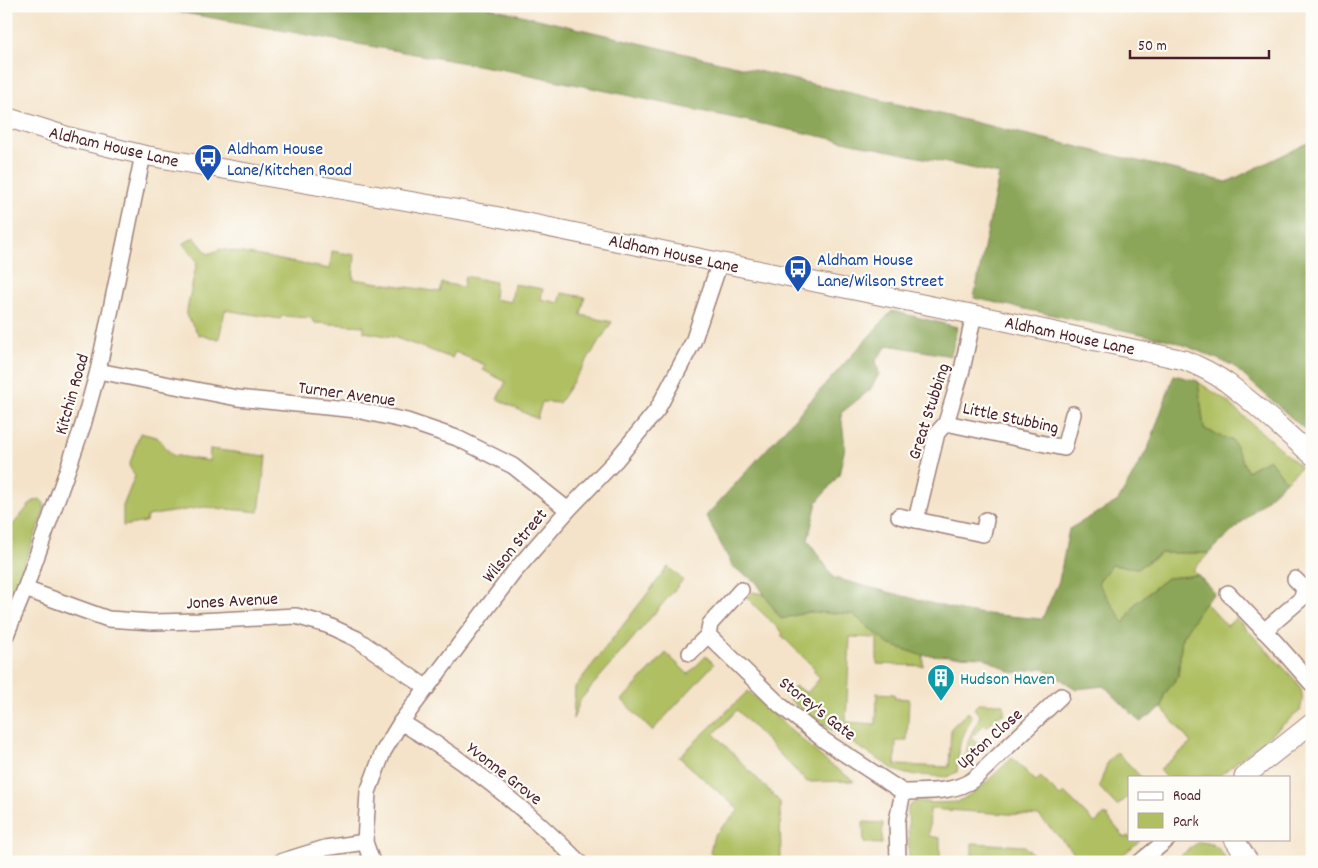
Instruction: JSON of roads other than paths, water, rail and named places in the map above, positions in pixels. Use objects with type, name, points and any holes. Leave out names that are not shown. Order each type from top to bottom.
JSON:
[{"type":"street","name":"Aldham House Lane","points":[[6,117],[68,138],[143,155],[489,215],[974,314],[1184,360],[1204,368],[1226,381],[1312,455]]},
{"type":"street","name":"Kitchin Road","points":[[6,635],[25,588],[83,425],[98,371],[143,155]]},
{"type":"street","name":"Wilson Street","points":[[372,862],[366,842],[368,792],[383,752],[401,722],[514,572],[568,510],[616,460],[657,410],[693,342],[720,262]]},
{"type":"street","name":"Great Stubbing","points":[[916,520],[937,433],[946,422],[962,370],[974,314]]},
{"type":"street","name":"Turner Avenue","points":[[98,371],[237,398],[357,410],[407,421],[457,438],[513,466],[568,510]]},
{"type":"street","name":"Little Stubbing","points":[[946,422],[1064,448],[1073,414]]},
{"type":"street","points":[[898,516],[983,534],[986,520]]},
{"type":"street","points":[[1264,631],[1302,598],[1304,588],[1295,579]]},
{"type":"street","name":"Jones Avenue","points":[[25,588],[108,618],[152,622],[296,616],[327,626],[357,639],[427,688]]},
{"type":"street","points":[[690,653],[708,635],[710,624],[741,590]]},
{"type":"street","points":[[1228,592],[1312,684]]},
{"type":"street","name":"Storey's Gate","points":[[708,635],[780,705],[825,741],[903,792]]},
{"type":"street","name":"Upton Close","points":[[903,792],[944,790],[966,784],[974,779],[1061,696]]},
{"type":"street","name":"Yvonne Grove","points":[[401,722],[463,762],[500,791],[555,838],[579,862]]},
{"type":"street","points":[[1245,776],[1312,723]]},
{"type":"street","points":[[898,862],[897,821],[903,792]]},
{"type":"street","points":[[1140,862],[1167,840]]},
{"type":"street","points":[[1235,840],[1248,862]]},
{"type":"street","points":[[280,862],[326,848],[366,842]]},
{"type":"place","name":"Aldham House Lane/Kitchen Road","points":[[208,182]]},
{"type":"place","name":"Aldham House Lane/Wilson Street","points":[[798,293]]},
{"type":"place","name":"Hudson Haven","points":[[941,702]]}]
